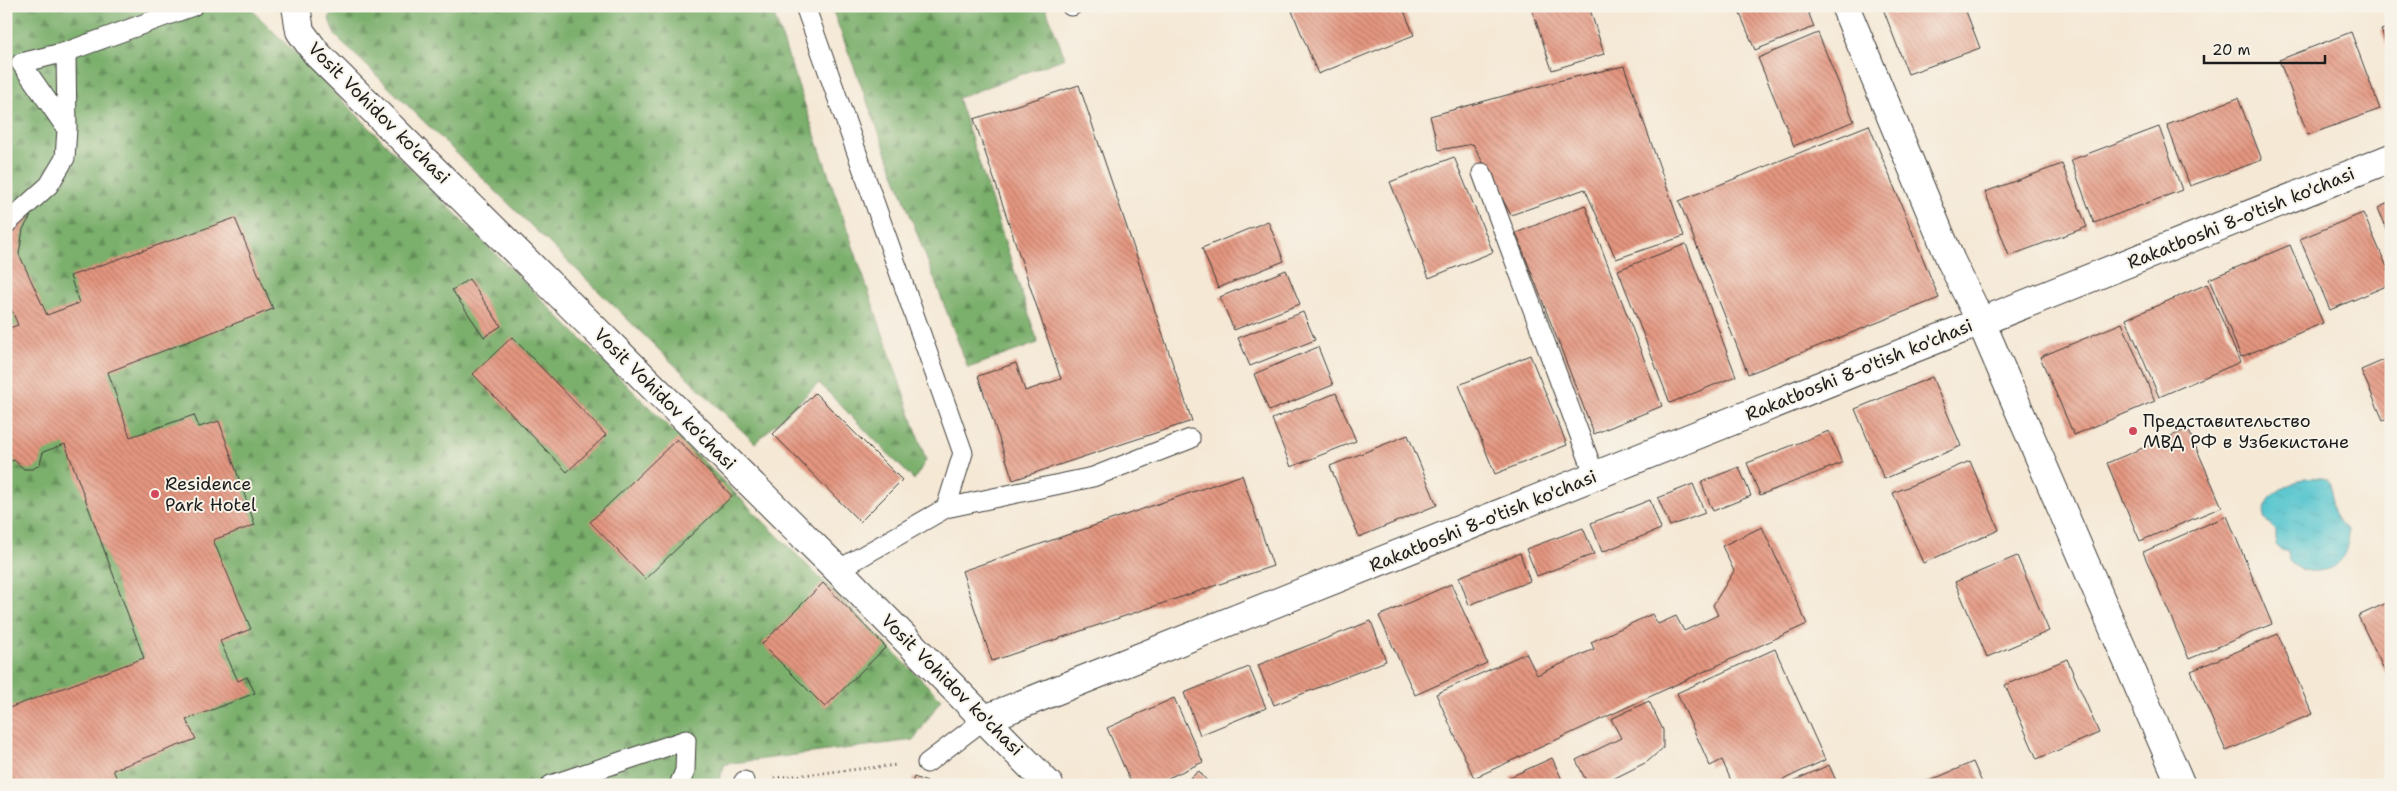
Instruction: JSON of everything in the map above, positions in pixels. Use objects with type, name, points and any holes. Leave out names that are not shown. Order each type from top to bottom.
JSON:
[{"type":"street","name":"Vosit Vohidov ko'chasi","points":[[296,6],[300,31],[317,54],[838,570],[1049,785]]},
{"type":"street","name":"Rakatboshi 8-o'tish ko'chasi","points":[[1845,6],[1951,261],[1980,322],[2181,785]]},
{"type":"street","name":"Rakatboshi 8-o'tish ko'chasi","points":[[985,719],[2391,158]]},
{"type":"lane","points":[[66,129],[14,66],[66,52],[193,6]]},
{"type":"lane","points":[[805,6],[963,453],[946,508]]},
{"type":"lane","points":[[6,224],[49,185],[65,158],[66,52]]},
{"type":"lane","points":[[1482,173],[1595,476]]},
{"type":"lane","points":[[838,570],[946,508],[1093,477],[1190,439]]},
{"type":"lane","points":[[927,762],[985,719]]},
{"type":"lane","points":[[552,785],[686,740],[686,770],[679,785]]},
{"type":"path","points":[[743,783],[927,762]]},
{"type":"green space","points":[[6,6],[248,6],[941,699],[914,740],[725,764],[717,785],[6,785]]},
{"type":"green space","points":[[335,6],[771,6],[926,460],[914,480],[819,383],[755,443],[335,35],[329,19]]},
{"type":"green space","points":[[831,6],[1045,6],[1065,58],[958,98],[1038,343],[968,368]]},
{"type":"water","points":[[2305,478],[2325,479],[2330,482],[2333,512],[2337,520],[2348,530],[2347,546],[2342,559],[2326,570],[2305,570],[2292,564],[2289,561],[2288,552],[2281,550],[2276,545],[2276,531],[2264,518],[2267,503],[2277,492]]},
{"type":"building","points":[[1305,6],[1402,6],[1414,35],[1318,74],[1292,11]]},
{"type":"building","points":[[1531,6],[1589,6],[1604,54],[1552,70]]},
{"type":"building","points":[[1750,6],[1806,6],[1814,27],[1755,50],[1739,11]]},
{"type":"building","points":[[1882,6],[1964,6],[1980,48],[1908,74]]},
{"type":"building","points":[[2391,27],[2391,55],[2381,30]]},
{"type":"building","points":[[2351,32],[2380,109],[2308,135],[2279,60]]},
{"type":"building","points":[[1818,33],[1854,121],[1794,146],[1758,58]]},
{"type":"building","points":[[1624,66],[1684,236],[1616,259],[1585,189],[1511,215],[1473,144],[1439,150],[1430,116],[1562,80]]},
{"type":"building","points":[[1079,85],[1192,421],[1013,480],[978,376],[1016,363],[1025,391],[1061,379],[974,119]]},
{"type":"building","points":[[2238,98],[2262,160],[2190,186],[2167,125]]},
{"type":"building","points":[[1869,125],[1939,298],[1748,374],[1679,201]]},
{"type":"building","points":[[2159,127],[2182,190],[2094,223],[2071,160]]},
{"type":"building","points":[[1454,157],[1493,252],[1429,278],[1390,182]]},
{"type":"building","points":[[2062,164],[2087,227],[2009,256],[1985,192]]},
{"type":"building","points":[[6,197],[31,216],[23,229],[19,254],[47,315],[79,303],[70,276],[235,218],[273,309],[108,372],[130,437],[194,415],[199,427],[219,421],[255,525],[213,540],[251,629],[220,641],[238,681],[247,677],[255,693],[186,720],[196,739],[113,770],[120,785],[6,785],[6,709],[144,658],[65,444],[43,452],[40,464],[33,469],[24,469],[14,460],[6,463],[6,329],[18,325],[6,297]]},
{"type":"building","points":[[2391,202],[2391,239],[2378,208]]},
{"type":"building","points":[[1585,205],[1662,406],[1594,434],[1516,233]]},
{"type":"building","points":[[2363,213],[2391,276],[2391,284],[2330,310],[2300,239]]},
{"type":"building","points":[[1268,221],[1284,261],[1218,288],[1202,248]]},
{"type":"building","points":[[1686,244],[1736,376],[1670,403],[1618,270]]},
{"type":"building","points":[[2290,245],[2323,323],[2241,357],[2209,279]]},
{"type":"building","points":[[1286,270],[1300,304],[1234,330],[1220,297]]},
{"type":"building","points":[[469,279],[501,326],[484,337],[452,290]]},
{"type":"building","points":[[2207,284],[2240,362],[2159,397],[2126,319]]},
{"type":"building","points":[[1303,312],[1315,340],[1250,366],[1238,338]]},
{"type":"building","points":[[2122,323],[2155,401],[2074,435],[2040,357]]},
{"type":"building","points":[[512,337],[606,435],[567,472],[473,374]]},
{"type":"building","points":[[1318,347],[1333,385],[1269,411],[1254,374]]},
{"type":"building","points":[[1530,355],[1567,445],[1495,474],[1459,385]]},
{"type":"building","points":[[2391,357],[2391,417],[2383,420],[2361,370]]},
{"type":"building","points":[[1932,377],[1961,446],[1884,479],[1855,409]]},
{"type":"building","points":[[815,393],[902,480],[860,522],[773,434]]},
{"type":"building","points":[[1336,393],[1356,441],[1291,467],[1272,419]]},
{"type":"building","points":[[2188,429],[2222,507],[2140,541],[2107,463]]},
{"type":"building","points":[[1829,431],[1842,463],[1760,495],[1747,463]]},
{"type":"building","points":[[1408,435],[1437,505],[1359,537],[1330,466]]},
{"type":"building","points":[[677,439],[732,496],[645,579],[590,522]]},
{"type":"building","points":[[1970,461],[1999,530],[1923,563],[1893,493]]},
{"type":"building","points":[[1739,467],[1751,496],[1713,511],[1701,482]]},
{"type":"building","points":[[1242,475],[1273,566],[992,661],[962,571]]},
{"type":"building","points":[[1693,484],[1705,513],[1670,526],[1658,498]]},
{"type":"building","points":[[1650,500],[1661,529],[1602,552],[1591,523]]},
{"type":"building","points":[[2227,516],[2272,624],[2189,659],[2143,552]]},
{"type":"building","points":[[1762,527],[1807,624],[1474,778],[1436,694],[1526,653],[1537,675],[1594,649],[1591,642],[1652,614],[1658,624],[1676,616],[1684,631],[1718,615],[1713,605],[1734,571],[1722,546]]},
{"type":"building","points":[[1583,528],[1594,554],[1537,576],[1526,549]]},
{"type":"building","points":[[1520,553],[1530,581],[1469,605],[1459,577]]},
{"type":"building","points":[[2017,556],[2049,631],[1987,657],[1955,582]]},
{"type":"building","points":[[823,583],[886,647],[825,707],[762,644]]},
{"type":"building","points":[[1451,584],[1487,663],[1415,695],[1379,616]]},
{"type":"building","points":[[2391,601],[2391,684],[2358,616]]},
{"type":"building","points":[[1371,621],[1386,661],[1274,705],[1258,665]]},
{"type":"building","points":[[2278,634],[2312,714],[2226,751],[2191,671]]},
{"type":"building","points":[[1775,649],[1825,760],[1772,785],[1733,785],[1722,760],[1710,766],[1677,693]]},
{"type":"building","points":[[2067,659],[2099,733],[2037,759],[2005,685]]},
{"type":"building","points":[[1249,667],[1266,708],[1200,735],[1184,693]]},
{"type":"building","points":[[1174,698],[1203,762],[1153,785],[1132,785],[1107,728]]},
{"type":"building","points":[[1649,701],[1663,730],[1663,748],[1647,762],[1601,785],[1588,785],[1576,760],[1621,738],[1611,719]]},
{"type":"building","points":[[1552,758],[1564,784],[1514,785],[1510,777]]},
{"type":"building","points":[[1973,762],[1983,785],[1920,785]]},
{"type":"building","points":[[1829,765],[1838,785],[1784,785]]},
{"type":"building","points":[[1199,771],[1210,785],[1182,785]]},
{"type":"building","points":[[914,777],[935,785],[911,785]]},
{"type":"place","name":"Представительство МВД РФ в Узбекистане","points":[[2133,431]]},
{"type":"place","name":"Residence Park Hotel","points":[[155,494]]}]
